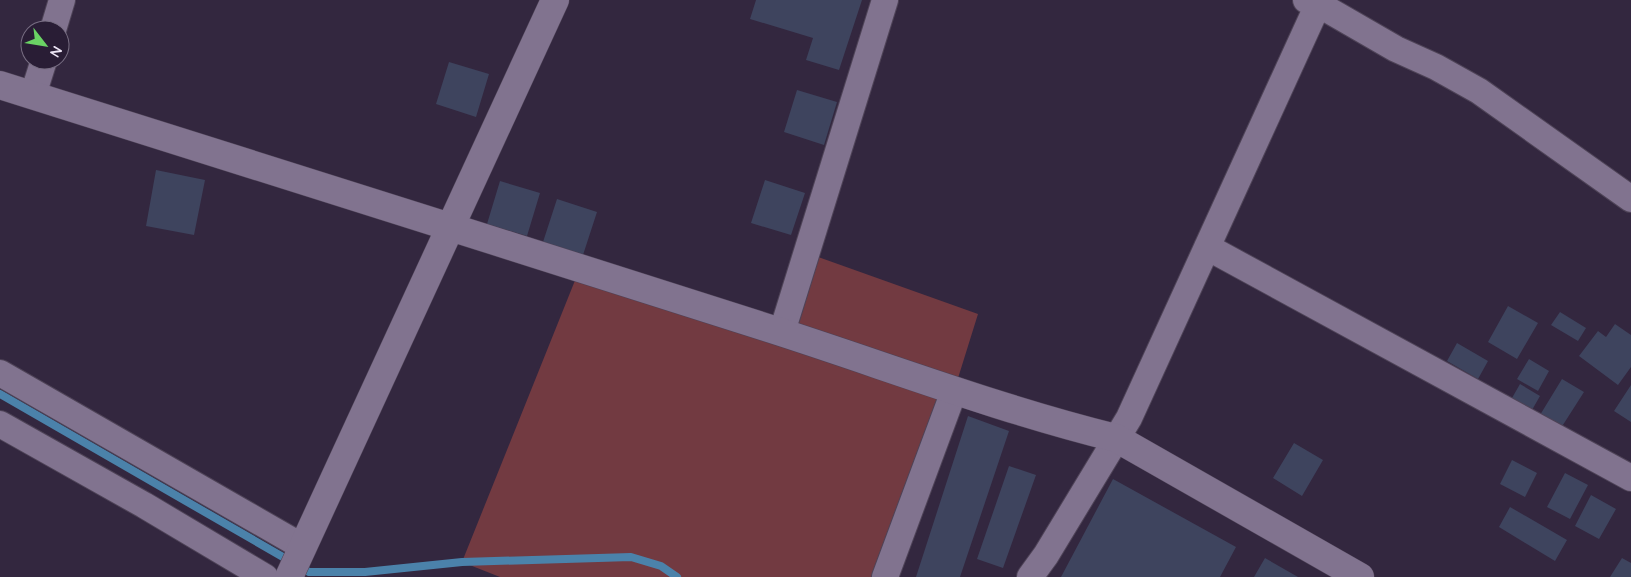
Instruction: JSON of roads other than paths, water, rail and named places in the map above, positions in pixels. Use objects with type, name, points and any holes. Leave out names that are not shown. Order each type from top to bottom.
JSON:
[{"type":"street","points":[[56,20],[62,0]]},
{"type":"street","points":[[289,577],[555,0]]},
{"type":"street","points":[[782,332],[884,0]]},
{"type":"street","points":[[1030,577],[1046,555],[1129,418],[1207,247],[1314,1],[1396,49],[1436,66],[1479,91],[1631,199]]},
{"type":"street","points":[[33,95],[41,70]]},
{"type":"street","points":[[0,85],[782,332],[954,391],[1074,428],[1116,438],[1360,577]]},
{"type":"street","points":[[1207,247],[1631,478]]},
{"type":"street","points":[[0,373],[302,548]]},
{"type":"street","points":[[885,577],[954,391]]},
{"type":"street","points":[[0,424],[144,505],[265,577]]},
{"type":"waterway","points":[[0,394],[309,572],[365,572],[462,562],[631,557],[661,566],[677,577]]}]
